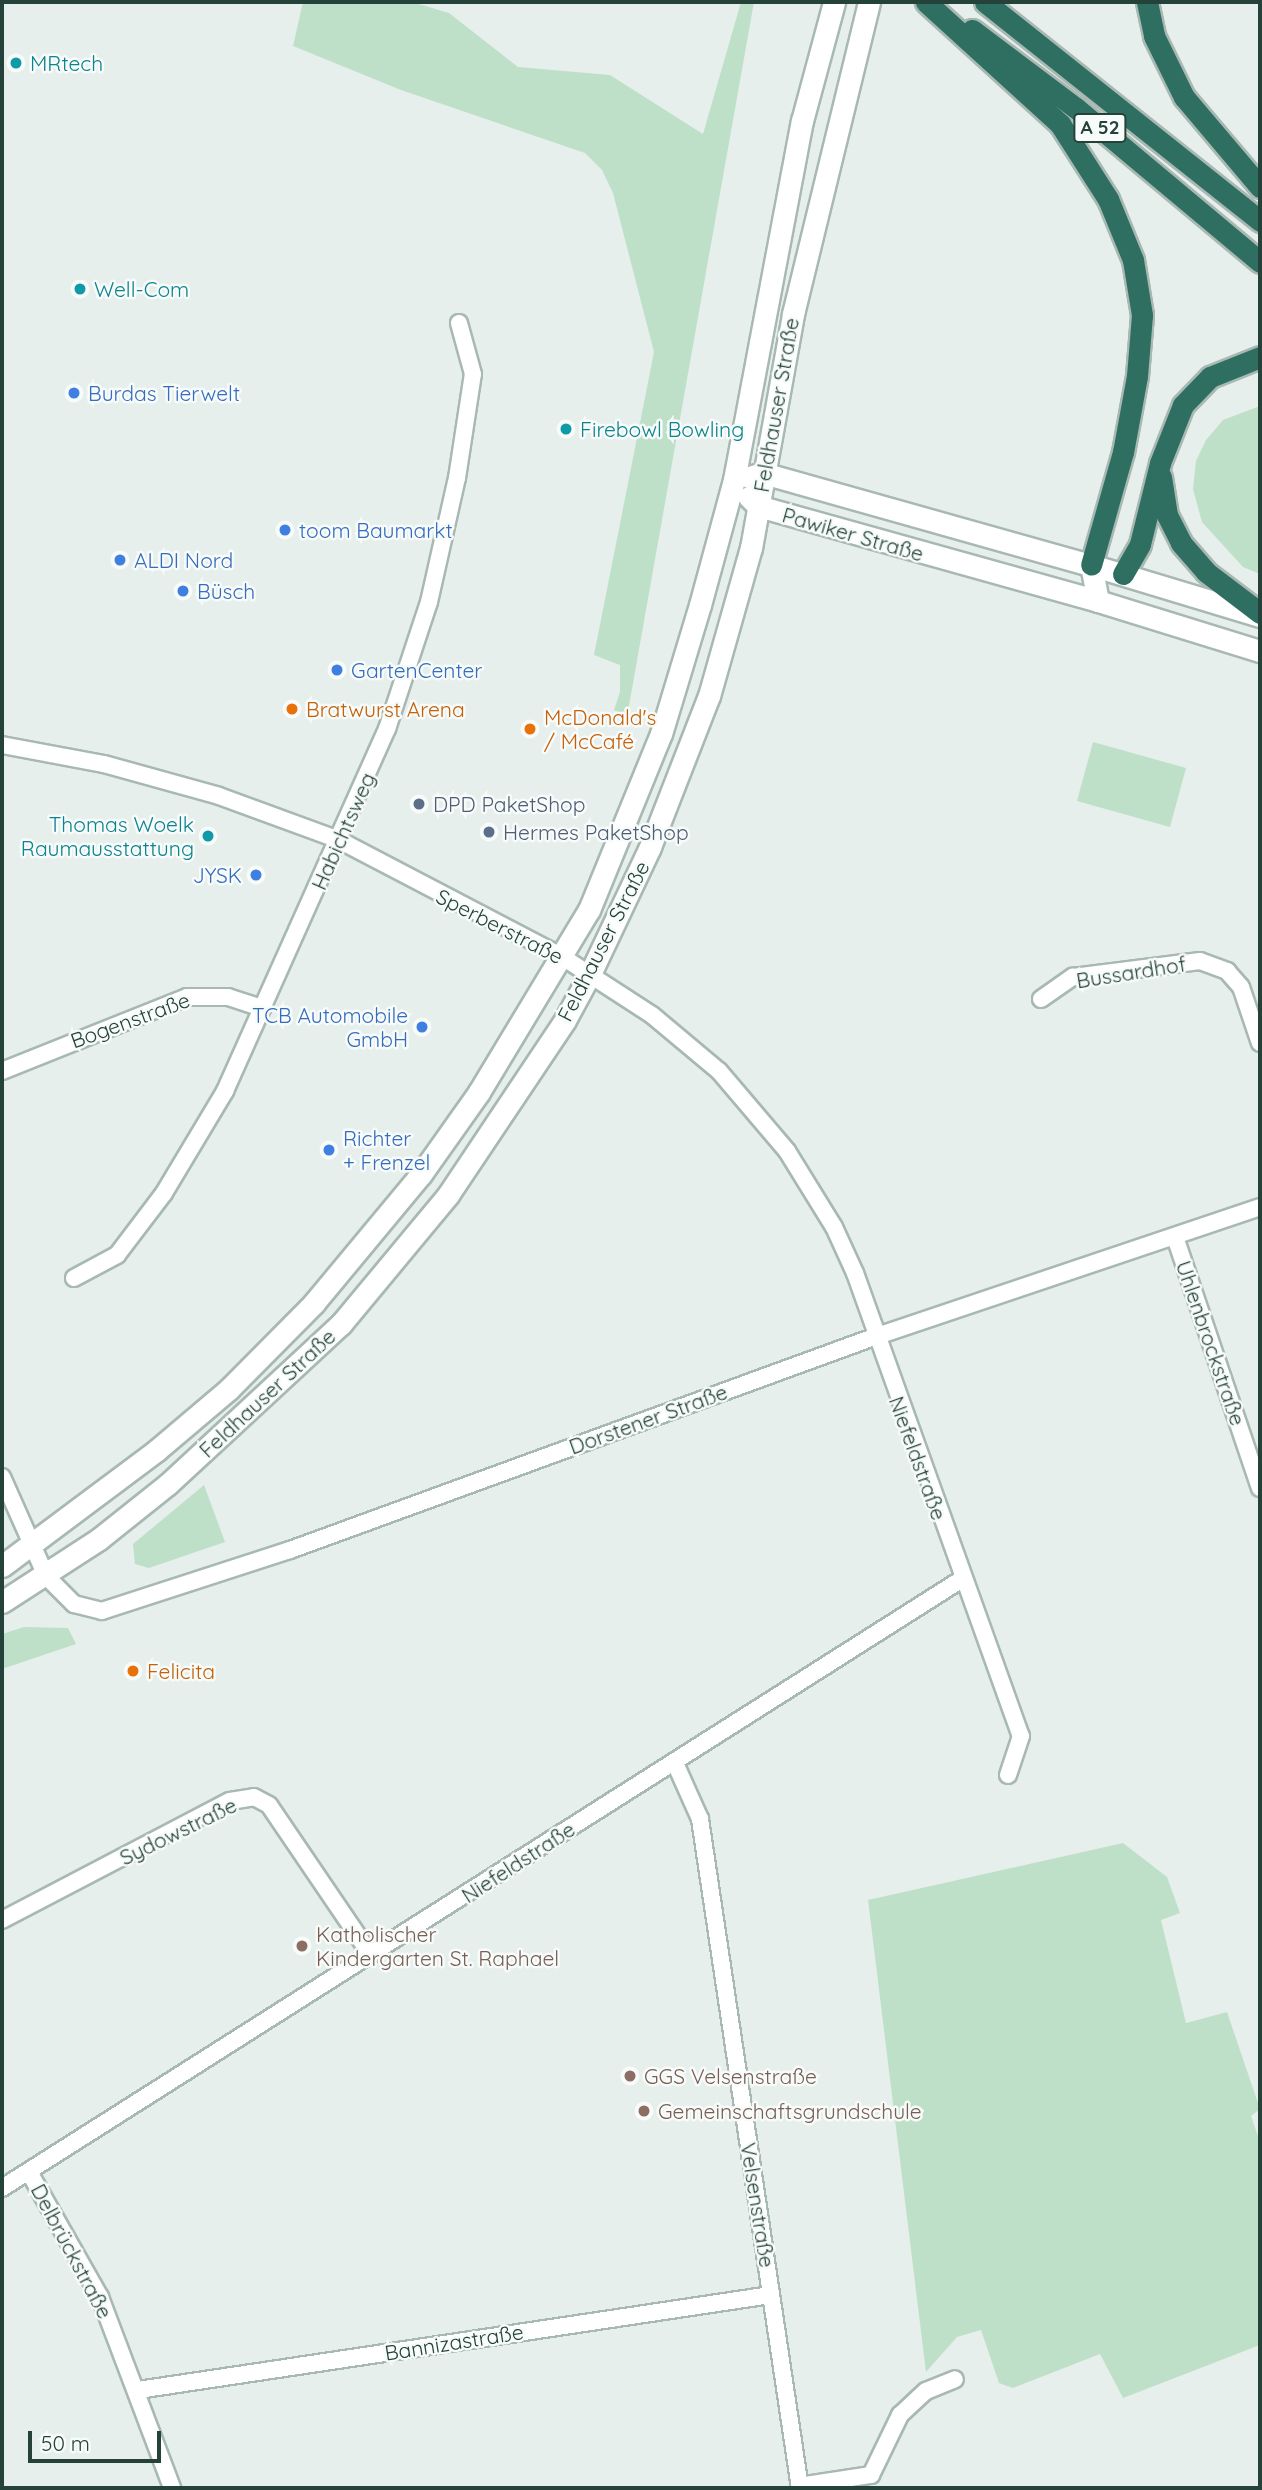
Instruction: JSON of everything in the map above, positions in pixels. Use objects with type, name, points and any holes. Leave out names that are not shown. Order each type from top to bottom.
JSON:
[{"type":"highway","points":[[926,2],[1060,124],[1108,199],[1133,260],[1142,315],[1137,376],[1123,452],[1091,565]]},
{"type":"highway","name":"A 52","points":[[934,2],[1076,108],[1260,261]]},
{"type":"highway","name":"A 52","points":[[985,2],[1260,221]]},
{"type":"highway","points":[[1147,2],[1154,36],[1184,97],[1260,187]]},
{"type":"highway","points":[[1123,574],[1140,544],[1160,463],[1178,415],[1210,377],[1260,357]]},
{"type":"highway","points":[[1160,463],[1167,515],[1181,543],[1206,572],[1260,615]]},
{"type":"main road","name":"Feldhauser Straße","points":[[31,1548],[229,1389],[314,1303],[436,1153],[479,1092],[589,910],[661,734],[734,480],[802,121],[834,2]]},
{"type":"main road","name":"Feldhauser Straße","points":[[46,1576],[168,1484],[341,1324],[448,1195],[565,1020],[590,974],[645,858],[709,696],[751,548],[793,314],[869,2]]},
{"type":"main road","name":"Pawiker Straße","points":[[734,480],[763,474],[1260,615]]},
{"type":"main road","name":"Pawiker Straße","points":[[734,480],[758,506],[1098,601],[1260,651]]},
{"type":"main road","points":[[1091,565],[1098,601]]},
{"type":"main road","points":[[1098,601],[1123,574]]},
{"type":"main road","points":[[2,1566],[31,1548]]},
{"type":"main road","points":[[2,1602],[46,1576]]},
{"type":"street","name":"Habichtsweg","points":[[74,1278],[117,1255],[164,1193],[225,1091],[339,840],[405,679],[444,538],[473,374],[459,323]]},
{"type":"street","name":"Sperberstraße","points":[[2,745],[104,764],[219,796],[339,840],[561,956],[590,974],[700,1051],[761,1117],[834,1227],[855,1273],[874,1338]]},
{"type":"street","name":"Bussardhof","points":[[1041,999],[1073,978],[1200,961],[1227,971],[1241,987],[1260,1043]]},
{"type":"street","name":"Bogenstraße","points":[[2,1071],[187,997],[228,997],[262,1008]]},
{"type":"street","name":"Dorstener Straße","points":[[2,1477],[31,1548],[46,1576],[74,1604],[102,1611],[130,1604],[874,1338],[1260,1207]]},
{"type":"street","name":"Uhlenbrockstraße","points":[[1175,1237],[1260,1488]]},
{"type":"street","name":"Niefeldstraße","points":[[874,1338],[1021,1736],[1008,1774]]},
{"type":"street","name":"Niefeldstraße","points":[[2,2188],[962,1579]]},
{"type":"street","name":"Velsenstraße","points":[[675,1763],[700,1819],[799,2487],[872,2475],[900,2415],[926,2391],[955,2379]]},
{"type":"street","name":"Sydowstraße","points":[[2,1920],[229,1801],[254,1797],[268,1805],[371,1955]]},
{"type":"street","name":"Delbrückstraße","points":[[29,2172],[100,2297],[138,2390],[172,2488]]},
{"type":"street","name":"Bannizastraße","points":[[138,2390],[771,2294]]},
{"type":"green space","points":[[303,2],[412,2],[449,13],[518,67],[610,75],[703,134],[741,2],[754,2],[627,717],[614,710],[620,692],[620,665],[594,655],[654,352],[613,193],[602,170],[585,153],[401,90],[293,46]]},
{"type":"green space","points":[[1260,406],[1260,574],[1243,567],[1202,522],[1193,489],[1196,461],[1206,440],[1223,420]]},
{"type":"green space","points":[[1093,742],[1186,768],[1170,827],[1077,801]]},
{"type":"green space","points":[[204,1485],[225,1542],[149,1568],[135,1564],[133,1544]]},
{"type":"green space","points":[[24,1627],[68,1628],[76,1644],[2,1669],[2,1634]]},
{"type":"green space","points":[[1123,1843],[1167,1877],[1180,1913],[1161,1920],[1186,2023],[1227,2012],[1260,2109],[1251,2116],[1260,2142],[1260,2345],[1123,2398],[1100,2354],[1013,2388],[999,2383],[981,2330],[957,2337],[926,2372],[868,1900]]},
{"type":"place","name":"MRtech","points":[[16,63]]},
{"type":"place","name":"Well-Com","points":[[80,289]]},
{"type":"place","name":"Burdas Tierwelt","points":[[74,393]]},
{"type":"place","name":"Firebowl Bowling","points":[[566,429]]},
{"type":"place","name":"toom Baumarkt","points":[[285,530]]},
{"type":"place","name":"ALDI Nord","points":[[120,560]]},
{"type":"place","name":"Büsch","points":[[183,591]]},
{"type":"place","name":"GartenCenter","points":[[337,670]]},
{"type":"place","name":"Bratwurst Arena","points":[[292,709]]},
{"type":"place","name":"McDonald's / McCafé","points":[[530,729]]},
{"type":"place","name":"DPD PaketShop","points":[[419,804]]},
{"type":"place","name":"Hermes PaketShop","points":[[489,832]]},
{"type":"place","name":"Thomas Woelk Raumausstattung","points":[[208,836]]},
{"type":"place","name":"JYSK","points":[[256,875]]},
{"type":"place","name":"TCB Automobile GmbH","points":[[422,1027]]},
{"type":"place","name":"Richter + Frenzel","points":[[329,1150]]},
{"type":"place","name":"Felicita","points":[[133,1671]]},
{"type":"place","name":"Katholischer Kindergarten St. Raphael","points":[[302,1946]]},
{"type":"place","name":"GGS Velsenstraße","points":[[630,2076]]},
{"type":"place","name":"Gemeinschaftsgrundschule","points":[[644,2111]]}]
